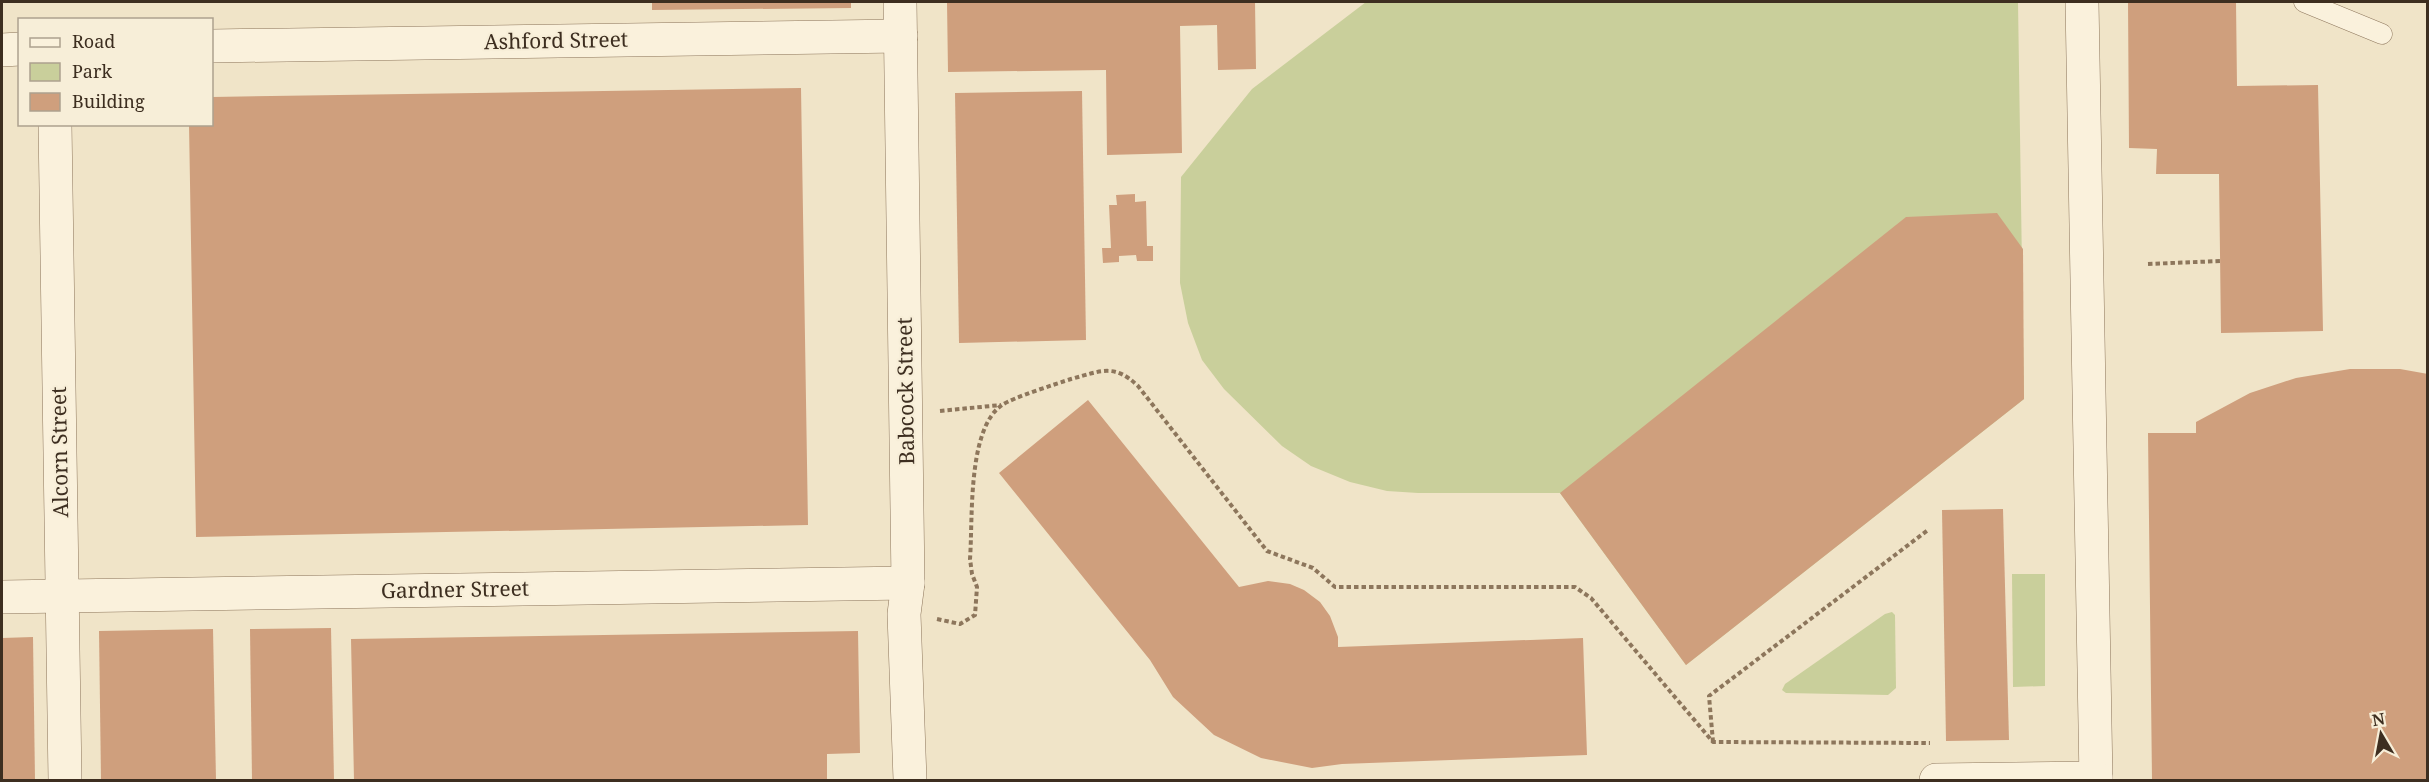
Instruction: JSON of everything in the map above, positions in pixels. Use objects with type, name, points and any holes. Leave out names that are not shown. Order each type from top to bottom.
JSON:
[{"type":"street","name":"Babcock Street","points":[[900,2],[908,583],[904,614],[910,780]]},
{"type":"street","points":[[1936,780],[2096,779],[2082,2]]},
{"type":"street","name":"Ashford Street","points":[[213,46],[901,36]]},
{"type":"street","points":[[2,50],[18,49]]},
{"type":"street","name":"Alcorn Street","points":[[55,126],[65,780]]},
{"type":"street","name":"Gardner Street","points":[[2,597],[908,583]]},
{"type":"lane","points":[[2304,2],[2382,34]]},
{"type":"path","points":[[2148,264],[2220,261]]},
{"type":"path","points":[[940,411],[1002,405],[1110,369],[1125,373],[1138,386],[1268,552],[1313,568],[1335,587],[1575,587],[1591,598],[1713,742],[1930,743]]},
{"type":"path","points":[[933,618],[960,624],[975,615],[978,587],[972,574],[970,559],[977,448],[986,426],[1002,405]]},
{"type":"path","points":[[1713,742],[1709,696],[1928,530]]},
{"type":"green space","points":[[1366,2],[2018,2],[2024,399],[1686,665],[1560,493],[1387,491],[1350,482],[1311,466],[1282,446],[1224,389],[1202,360],[1188,323],[1180,283],[1181,177],[1252,89]]},
{"type":"green space","points":[[2012,574],[2045,574],[2045,686],[2013,687]]},
{"type":"green space","points":[[1892,612],[1895,615],[1896,688],[1888,695],[1786,693],[1782,690],[1785,684],[1885,614]]},
{"type":"building","points":[[652,2],[851,2],[851,8],[652,10]]},
{"type":"building","points":[[947,2],[1255,2],[1256,69],[1218,70],[1217,25],[1180,26],[1182,153],[1107,155],[1106,70],[948,72]]},
{"type":"building","points":[[2128,2],[2236,2],[2237,86],[2318,85],[2323,331],[2221,333],[2219,174],[2156,174],[2157,149],[2129,148]]},
{"type":"building","points":[[801,88],[808,525],[196,537],[189,126],[213,126],[213,97]]},
{"type":"building","points":[[1082,91],[1086,340],[959,343],[955,93]]},
{"type":"building","points":[[1135,194],[1135,202],[1146,201],[1147,246],[1153,246],[1153,261],[1137,261],[1136,255],[1119,256],[1119,262],[1103,263],[1102,248],[1111,248],[1109,205],[1117,205],[1116,195]]},
{"type":"building","points":[[1997,213],[2023,249],[2024,399],[1686,665],[1560,493],[1906,217]]},
{"type":"building","points":[[2350,369],[2400,369],[2428,374],[2428,780],[2152,780],[2148,433],[2196,433],[2196,422],[2250,393],[2296,378]]},
{"type":"building","points":[[1088,400],[1239,587],[1268,581],[1290,584],[1304,590],[1320,602],[1330,616],[1338,637],[1338,647],[1583,638],[1587,755],[1342,764],[1312,768],[1261,758],[1214,735],[1173,697],[1150,660],[999,473]]},
{"type":"building","points":[[2003,509],[2009,740],[1946,741],[1942,510]]},
{"type":"building","points":[[331,628],[334,780],[252,780],[250,629]]},
{"type":"building","points":[[213,629],[216,780],[101,780],[99,631]]},
{"type":"building","points":[[858,631],[860,753],[827,754],[827,780],[354,780],[351,639]]},
{"type":"building","points":[[33,637],[35,780],[2,780],[2,638]]}]
